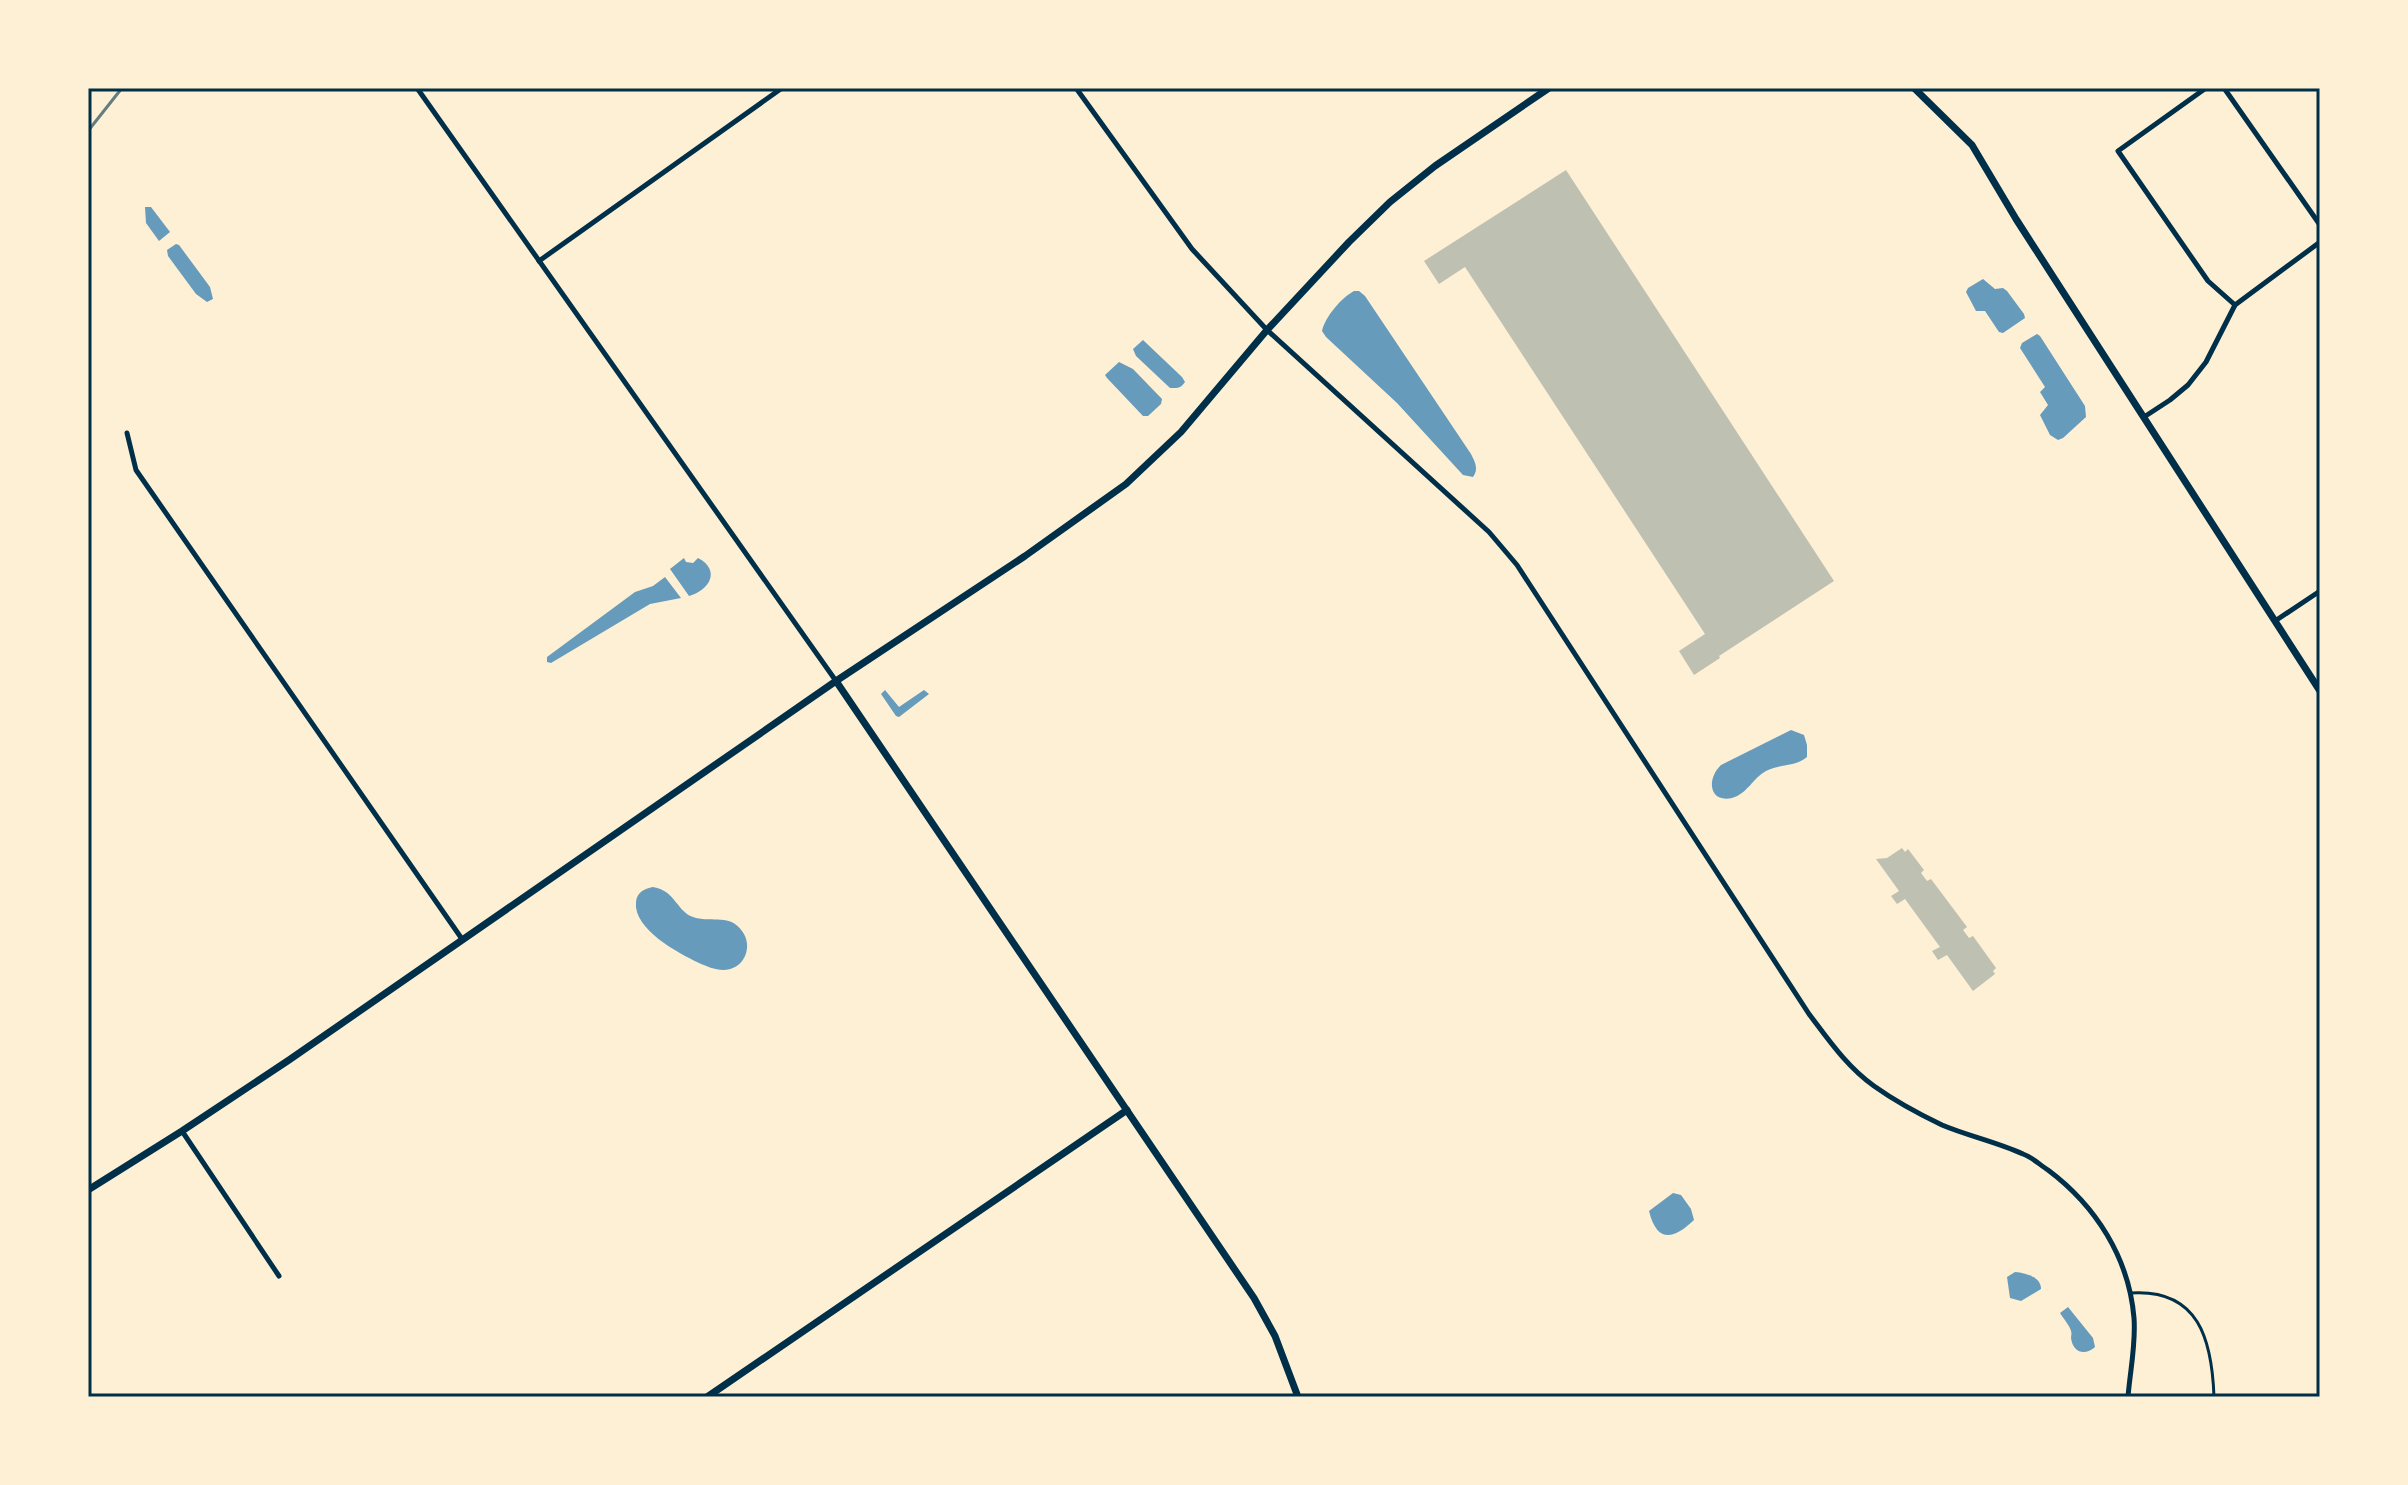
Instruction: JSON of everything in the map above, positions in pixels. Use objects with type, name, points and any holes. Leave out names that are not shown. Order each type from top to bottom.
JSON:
[{"type":"street","points":[[417,88],[836,681],[1254,1298],[1275,1336],[1298,1397]]},
{"type":"street","points":[[539,261],[782,88]]},
{"type":"street","points":[[1076,88],[1192,249],[1267,330],[1489,532],[1517,565],[1809,1014],[1841,1056],[1872,1085],[1906,1106],[1945,1126],[2027,1155],[2060,1180],[2093,1212],[2115,1247],[2130,1293],[2134,1349],[2128,1397]]},
{"type":"street","points":[[88,1190],[182,1131],[1126,484],[1181,432],[1267,330],[1390,202],[1435,166],[1549,88]]},
{"type":"street","points":[[1914,88],[1972,145],[2016,219],[2320,691]]},
{"type":"street","points":[[2206,88],[2118,151],[2208,281],[2235,305]]},
{"type":"street","points":[[2224,88],[2320,225]]},
{"type":"street","points":[[2144,417],[2188,385],[2206,362],[2235,305],[2320,242]]},
{"type":"street","points":[[127,433],[136,470],[462,939]]},
{"type":"street","points":[[2275,621],[2320,591]]},
{"type":"street","points":[[707,1397],[1127,1110]]},
{"type":"street","points":[[182,1131],[279,1276]]},
{"type":"lane","points":[[2130,1293],[2158,1293],[2188,1310],[2203,1333],[2212,1357],[2214,1397]]},
{"type":"water","points":[[145,207],[151,207],[170,232],[159,241],[146,223]]},
{"type":"water","points":[[176,244],[210,287],[213,299],[207,302],[196,294],[168,256],[167,250]]},
{"type":"water","points":[[1983,279],[1995,289],[2007,291],[2024,314],[2025,318],[2003,333],[1999,332],[1985,311],[1976,311],[1966,292]]},
{"type":"water","points":[[1354,291],[1365,296],[1471,454],[1476,468],[1473,477],[1463,475],[1397,403],[1322,331],[1334,308]]},
{"type":"water","points":[[2037,334],[2085,406],[2086,417],[2058,440],[2050,435],[2040,415],[2048,405],[2040,392],[2045,387],[2020,348],[2022,343]]},
{"type":"water","points":[[1143,340],[1182,377],[1185,382],[1182,386],[1170,388],[1136,356],[1133,349]]},
{"type":"water","points":[[1119,362],[1133,369],[1162,399],[1161,404],[1148,416],[1143,416],[1105,375]]},
{"type":"water","points":[[684,558],[686,562],[693,563],[698,558],[711,574],[707,585],[689,596],[670,569]]},
{"type":"water","points":[[665,577],[681,598],[650,604],[551,663],[547,662],[547,657],[635,592],[653,586]]},
{"type":"water","points":[[885,690],[899,707],[924,690],[929,694],[899,717],[881,694]]},
{"type":"water","points":[[1791,730],[1804,735],[1807,757],[1766,771],[1746,790],[1732,798],[1724,799],[1714,793],[1713,776],[1721,765]]},
{"type":"water","points":[[653,887],[667,893],[689,915],[727,920],[737,926],[747,944],[741,962],[730,969],[714,969],[690,959],[658,939],[642,922],[636,902],[644,890]]},
{"type":"water","points":[[1673,1193],[1681,1195],[1691,1209],[1694,1220],[1679,1232],[1667,1235],[1656,1229],[1649,1211]]},
{"type":"water","points":[[2015,1272],[2036,1279],[2041,1289],[2021,1301],[2010,1298],[2007,1277]]},
{"type":"water","points":[[2068,1307],[2093,1338],[2095,1347],[2087,1352],[2080,1352],[2074,1347],[2070,1329],[2060,1313]]},
{"type":"building","points":[[1566,170],[1834,581],[1694,675],[1679,651],[1705,634],[1465,267],[1439,284],[1424,261]]},
{"type":"building","points":[[1902,848],[1905,852],[1908,849],[1924,870],[1921,873],[1927,881],[1931,879],[1967,927],[1963,930],[1969,938],[1973,936],[1996,968],[1993,971],[1995,974],[1973,991],[1947,955],[1938,960],[1932,951],[1940,947],[1905,899],[1897,904],[1891,896],[1899,891],[1876,859],[1887,858]]},
{"type":"railway","points":[[88,131],[122,88]]}]
